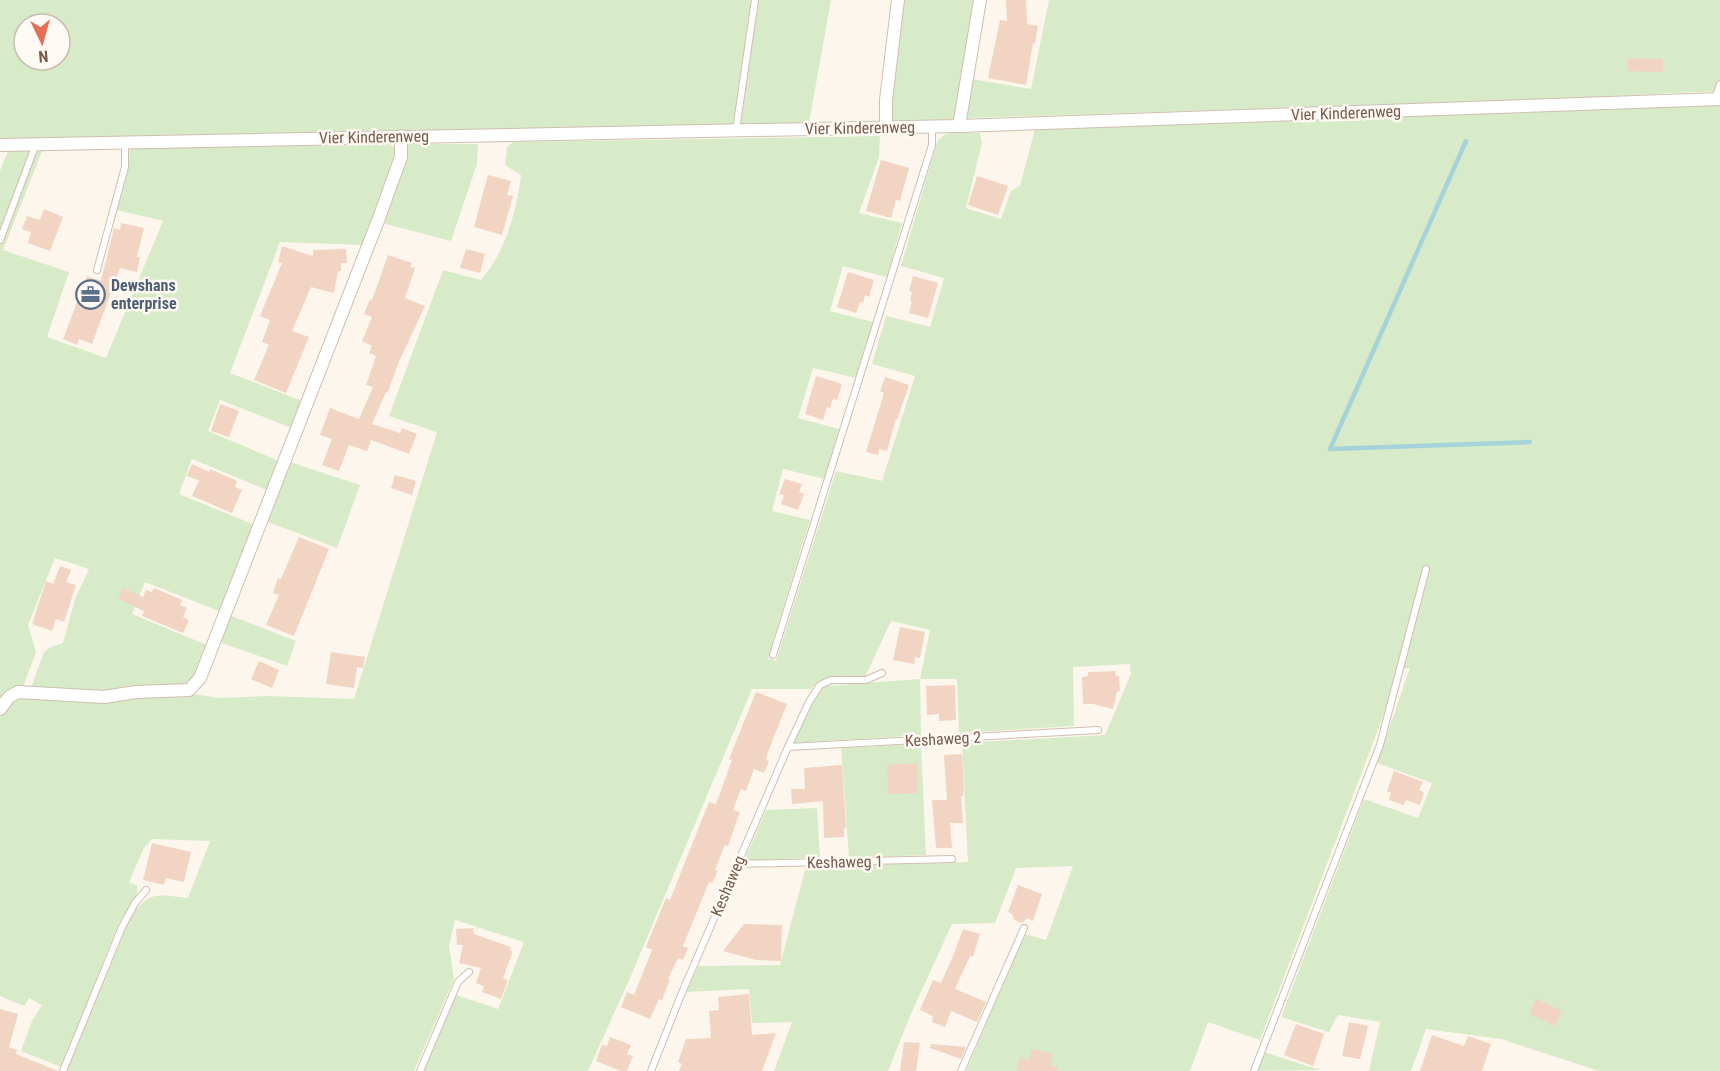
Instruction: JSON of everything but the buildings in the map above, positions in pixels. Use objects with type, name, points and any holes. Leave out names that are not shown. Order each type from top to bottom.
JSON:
[{"type":"street","points":[[886,128],[886,100],[898,0]]},
{"type":"street","points":[[959,126],[980,0]]},
{"type":"street","name":"Vier Kinderenweg","points":[[0,145],[932,127],[1718,99]]},
{"type":"street","points":[[0,709],[9,697],[18,692],[104,697],[189,690],[200,678],[390,188],[401,157],[401,136]]},
{"type":"lane","points":[[736,130],[755,0]]},
{"type":"lane","points":[[1718,99],[1720,84]]},
{"type":"lane","points":[[773,655],[932,145],[932,127]]},
{"type":"lane","points":[[97,270],[125,168],[125,142]]},
{"type":"lane","points":[[0,240],[36,144]]},
{"type":"lane","points":[[1254,1071],[1380,746],[1426,569]]},
{"type":"lane","name":"Keshaweg","points":[[651,1071],[737,864],[809,702],[820,685],[831,680],[866,680],[882,673]]},
{"type":"lane","name":"Keshaweg 2","points":[[788,747],[1098,730]]},
{"type":"lane","name":"Keshaweg 1","points":[[737,864],[952,859]]},
{"type":"lane","points":[[63,1071],[122,927],[135,903],[146,890]]},
{"type":"lane","points":[[962,1071],[1024,928]]},
{"type":"lane","points":[[420,1071],[458,982],[470,972]]},
{"type":"green space","points":[[0,0],[831,0],[809,123],[0,139]]},
{"type":"green space","points":[[902,0],[973,0],[955,118],[891,121],[889,100]]},
{"type":"green space","points":[[1049,0],[1720,0],[1720,91],[1501,101],[968,118],[964,113],[971,79],[1031,89]]},
{"type":"green space","points":[[1720,105],[1720,1071],[1599,1071],[1501,1039],[1426,1029],[1411,1071],[1369,1071],[1380,1022],[1338,1015],[1329,1032],[1281,1017],[1364,799],[1418,818],[1432,783],[1377,763],[1410,668],[1401,669],[1260,1040],[1208,1022],[1190,1071],[966,1071],[1025,934],[1046,940],[1073,866],[1016,868],[995,923],[952,924],[888,1071],[774,1071],[792,1022],[752,1023],[749,989],[686,992],[698,966],[780,965],[806,866],[968,862],[962,743],[1105,735],[1131,674],[1130,664],[1073,667],[1074,726],[959,733],[957,679],[920,679],[930,630],[891,621],[865,677],[829,677],[811,689],[752,689],[630,978],[588,1071],[423,1071],[456,995],[498,1009],[524,942],[455,920],[449,946],[454,979],[414,1071],[66,1071],[130,918],[143,903],[155,896],[188,898],[210,841],[152,839],[144,848],[129,882],[137,886],[137,895],[119,923],[61,1067],[21,1051],[32,1021],[42,1005],[29,998],[24,1006],[0,996],[0,718],[11,700],[20,696],[193,694],[220,698],[268,696],[354,699],[437,432],[389,416],[443,270],[481,280],[490,269],[503,244],[513,217],[521,175],[505,165],[507,147],[513,142],[880,136],[879,157],[859,213],[902,223],[887,277],[843,266],[830,311],[873,322],[856,378],[813,368],[798,418],[839,429],[825,479],[783,469],[772,511],[810,520],[768,658],[776,661],[836,471],[882,481],[915,376],[872,364],[886,316],[930,327],[944,278],[901,266],[937,142],[945,135],[956,132],[980,133],[982,143],[966,208],[1001,219],[1011,191],[1020,186],[1035,129]]},
{"type":"green space","points":[[407,144],[478,144],[477,164],[451,241],[382,223]]},
{"type":"green space","points":[[390,145],[397,153],[364,245],[280,242],[230,373],[302,401],[292,428],[220,400],[208,431],[279,461],[267,490],[192,459],[179,494],[255,525],[219,611],[145,582],[132,614],[207,645],[194,679],[183,687],[103,693],[31,688],[44,652],[63,643],[75,599],[89,569],[55,558],[28,625],[36,652],[23,687],[11,689],[0,697],[0,171],[8,151],[42,151],[3,250],[69,272],[47,337],[106,358],[163,221],[117,210],[128,171],[130,148]]},
{"type":"green space","points":[[290,462],[360,485],[337,548],[268,522]]},
{"type":"green space","points":[[229,615],[296,641],[287,666],[219,642]]},
{"type":"green space","points":[[920,679],[921,735],[793,743],[820,689],[825,686]]},
{"type":"green space","points":[[921,744],[926,855],[849,858],[841,748]]},
{"type":"green space","points":[[817,808],[820,857],[744,861],[766,810]]},
{"type":"green space","points":[[1264,1052],[1320,1070],[1257,1071]]},
{"type":"waterway","points":[[1466,141],[1330,449],[1530,442]]},
{"type":"place","name":"Dewshans enterprise","points":[[90,294]]}]
